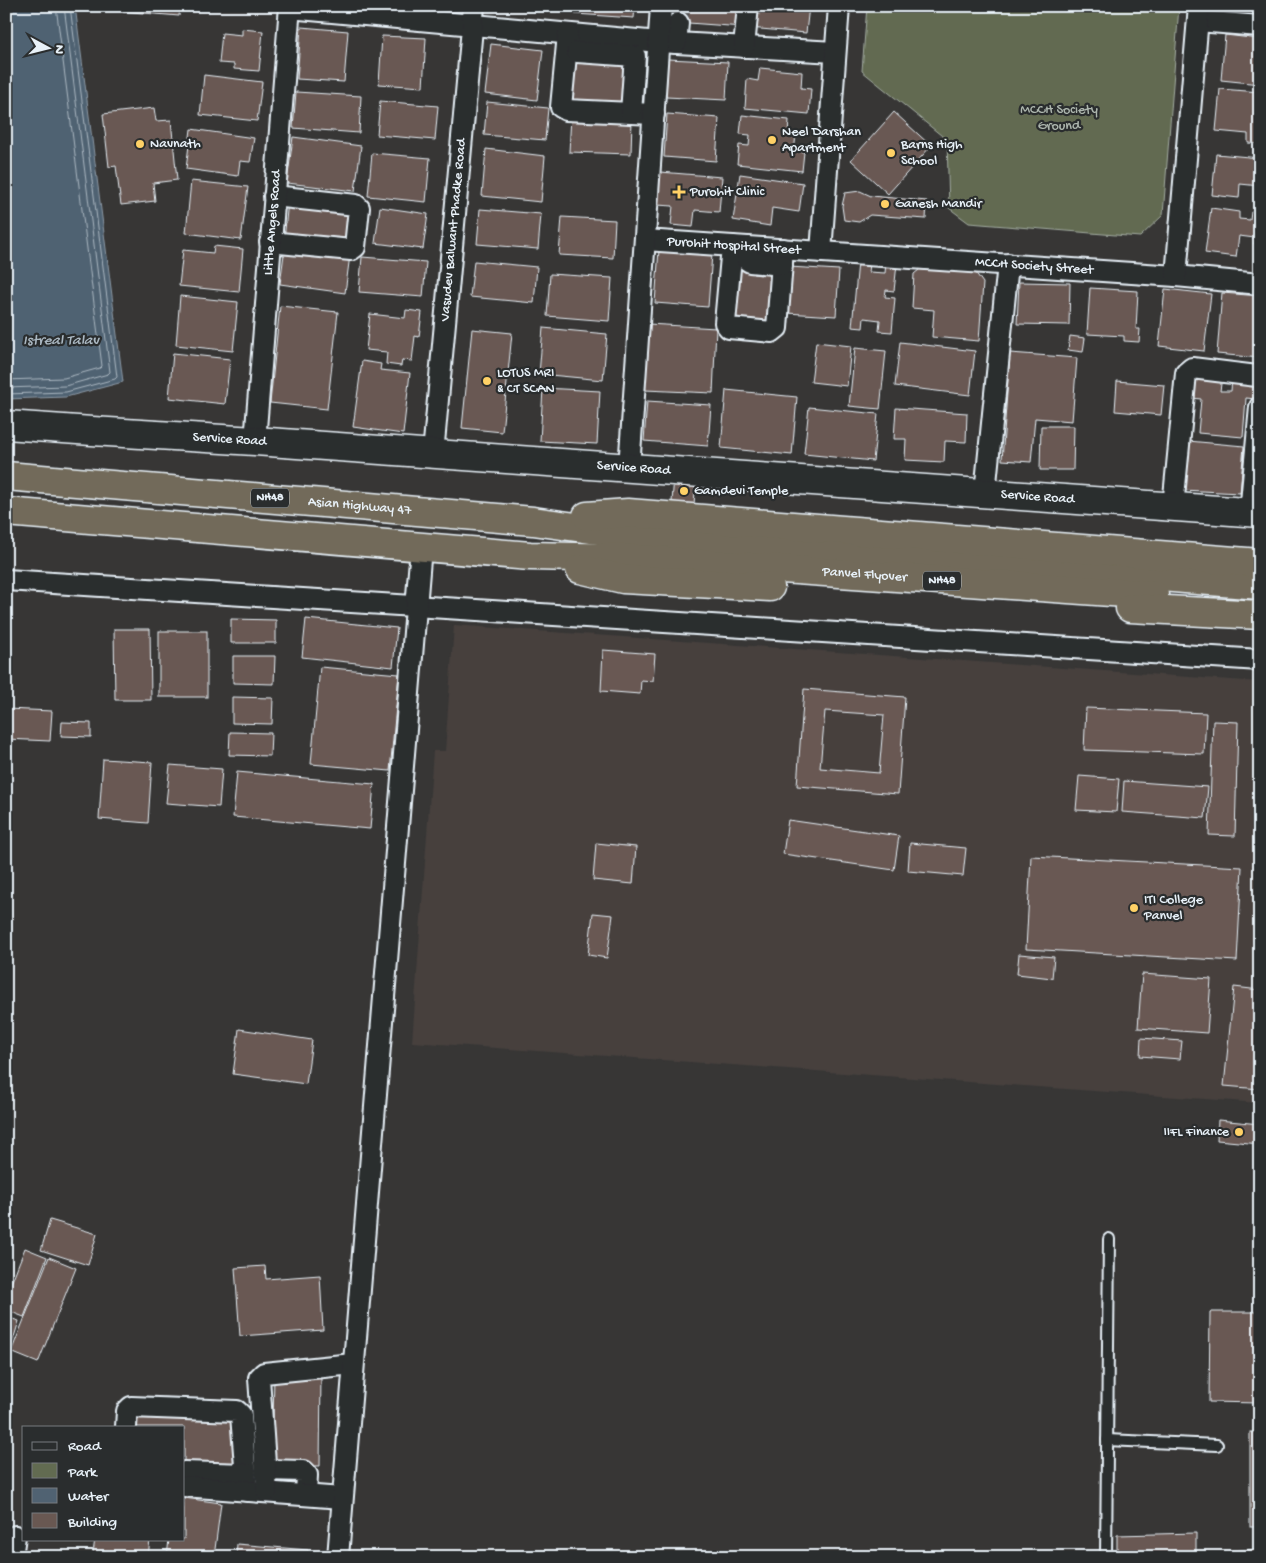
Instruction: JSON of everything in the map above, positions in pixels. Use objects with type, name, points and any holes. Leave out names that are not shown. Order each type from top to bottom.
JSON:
[{"type":"highway","name":"Asian Highway 47","points":[[6,476],[533,520]]},
{"type":"highway","name":"NH48","points":[[6,512],[530,556]]},
{"type":"highway","points":[[533,520],[628,513],[1260,564]]},
{"type":"highway","name":"Panvel Flyover","points":[[533,520],[625,546],[1260,603]]},
{"type":"highway","name":"Panvel Flyover","points":[[530,556],[625,546],[1260,585]]},
{"type":"highway","points":[[530,556],[622,579],[1260,615]]},
{"type":"street","points":[[629,468],[654,114],[671,34],[661,6]]},
{"type":"street","points":[[744,47],[748,6]]},
{"type":"street","points":[[821,252],[838,6]]},
{"type":"street","points":[[289,7],[474,15],[568,34],[671,34],[744,47],[835,52]]},
{"type":"street","name":"Little Angels Road","points":[[254,441],[289,7]]},
{"type":"street","points":[[1260,26],[1199,13],[1176,276],[1260,284]]},
{"type":"street","name":"Vasudev Balwant Phadke Road","points":[[433,454],[474,15]]},
{"type":"street","points":[[568,34],[561,107],[566,110],[654,114]]},
{"type":"street","points":[[576,52],[635,56],[671,34]]},
{"type":"street","points":[[631,113],[635,56]]},
{"type":"street","points":[[270,242],[351,250],[355,247],[360,208],[356,205],[274,196]]},
{"type":"street","name":"Purohit Hospital Street","points":[[645,240],[740,247],[783,257],[821,252]]},
{"type":"street","points":[[740,247],[725,323],[729,328],[772,332],[777,328],[783,257]]},
{"type":"street","name":"MCCH Society Street","points":[[821,252],[1176,276]]},
{"type":"street","points":[[985,494],[1008,264]]},
{"type":"street","points":[[1173,507],[1186,373],[1192,368],[1257,376],[1260,378]]},
{"type":"street","points":[[1255,513],[1260,407]]},
{"type":"street","name":"Service Road","points":[[6,425],[1255,513]]},
{"type":"street","points":[[338,1557],[421,547]]},
{"type":"street","points":[[6,580],[1260,660]]},
{"type":"street","points":[[256,1482],[259,1378],[264,1373],[354,1364]]},
{"type":"street","points":[[126,1426],[127,1411],[131,1407],[237,1411],[241,1415],[256,1482]]},
{"type":"street","points":[[185,1472],[256,1482],[306,1496],[342,1498]]},
{"type":"street","points":[[185,1486],[256,1482]]},
{"type":"street","points":[[12,1557],[15,1536]]},
{"type":"lane","points":[[1106,1557],[1109,1239]]},
{"type":"lane","points":[[1107,1440],[1217,1445]]},
{"type":"shaded area","points":[[454,625],[1260,682],[1260,1103],[412,1042],[433,751],[445,751]]},
{"type":"green space","name":"MCCH Society Ground","points":[[867,6],[1179,6],[1163,215],[1140,237],[969,223],[949,208],[947,140],[862,71]]},
{"type":"water","name":"Istreal Talav","points":[[6,6],[75,6],[123,382],[66,397],[6,399]]},
{"type":"building","points":[[121,6],[180,6],[179,16],[120,11]]},
{"type":"building","points":[[495,6],[558,6],[557,10]]},
{"type":"building","points":[[575,6],[635,6],[634,18],[575,14]]},
{"type":"building","points":[[677,6],[744,6],[743,27],[675,22]]},
{"type":"building","points":[[751,6],[809,6],[806,33],[749,28]]},
{"type":"building","points":[[301,27],[348,31],[344,82],[297,79]]},
{"type":"building","points":[[242,29],[263,31],[259,71],[234,69],[234,64],[219,63],[222,33],[242,35]]},
{"type":"building","points":[[1225,35],[1260,39],[1260,84],[1221,80]]},
{"type":"building","points":[[382,36],[426,38],[423,87],[379,84]]},
{"type":"building","points":[[491,44],[543,50],[537,100],[485,94]]},
{"type":"building","points":[[569,55],[628,59],[625,103],[566,99]]},
{"type":"building","points":[[668,59],[728,62],[726,100],[666,97]]},
{"type":"building","points":[[760,68],[802,72],[801,88],[811,89],[809,114],[745,108],[747,79],[758,81]]},
{"type":"building","points":[[204,75],[262,82],[257,121],[200,115]]},
{"type":"building","points":[[1220,89],[1260,92],[1260,144],[1248,143],[1248,134],[1216,131]]},
{"type":"building","points":[[296,92],[361,96],[359,133],[293,128]]},
{"type":"building","points":[[380,101],[438,106],[435,140],[377,135]]},
{"type":"building","points":[[487,102],[548,108],[545,140],[484,135]]},
{"type":"building","name":"Navnath","points":[[154,108],[156,121],[171,120],[177,180],[153,183],[155,201],[121,205],[116,166],[109,167],[103,114]]},
{"type":"building","name":"Barns High School","points":[[894,112],[931,146],[888,194],[851,160]]},
{"type":"building","points":[[667,114],[719,118],[716,161],[664,157]]},
{"type":"building","name":"Neel Darshan Apartment","points":[[742,115],[789,120],[788,134],[796,135],[794,151],[804,152],[802,171],[737,164],[739,145],[749,146],[750,135],[740,134]]},
{"type":"building","points":[[571,116],[632,119],[631,154],[569,152]]},
{"type":"building","points":[[191,129],[254,138],[250,162],[240,161],[238,176],[186,169]]},
{"type":"building","points":[[293,137],[361,146],[355,191],[287,183]]},
{"type":"building","points":[[486,149],[545,156],[541,202],[482,196]]},
{"type":"building","points":[[372,153],[430,158],[426,202],[368,196]]},
{"type":"building","points":[[1216,154],[1260,158],[1260,186],[1240,184],[1239,198],[1212,195]]},
{"type":"building","points":[[660,172],[722,177],[719,212],[695,210],[693,227],[671,225],[673,206],[657,205]]},
{"type":"building","points":[[740,174],[803,183],[799,212],[772,208],[770,226],[733,220]]},
{"type":"building","points":[[191,181],[248,187],[241,240],[186,233]]},
{"type":"building","name":"Ganesh Mandir","points":[[860,191],[871,196],[927,201],[926,219],[870,215],[859,222],[844,220],[842,206],[845,193]]},
{"type":"building","points":[[288,201],[356,209],[351,246],[284,240]]},
{"type":"building","points":[[380,207],[428,214],[423,249],[375,243]]},
{"type":"building","points":[[1211,208],[1239,212],[1239,219],[1250,220],[1251,212],[1260,213],[1260,245],[1254,244],[1255,238],[1239,236],[1236,257],[1205,253]]},
{"type":"building","points":[[480,209],[541,214],[538,249],[477,244]]},
{"type":"building","points":[[562,217],[615,220],[613,258],[559,255]]},
{"type":"building","points":[[214,246],[243,249],[239,292],[179,286],[183,250],[213,253]]},
{"type":"building","points":[[285,247],[350,255],[345,293],[280,284]]},
{"type":"building","points":[[659,250],[712,254],[708,307],[655,303]]},
{"type":"building","points":[[362,257],[426,262],[423,297],[359,292]]},
{"type":"building","points":[[474,261],[537,267],[534,303],[470,297]]},
{"type":"building","points":[[858,262],[870,263],[869,272],[885,273],[886,263],[897,264],[894,291],[886,290],[885,297],[895,298],[892,332],[879,331],[880,320],[864,318],[863,328],[852,327]]},
{"type":"building","points":[[738,265],[755,267],[753,274],[761,275],[762,267],[778,269],[773,328],[731,323]]},
{"type":"building","points":[[925,265],[973,269],[983,283],[979,341],[932,337],[934,310],[912,308],[914,274]]},
{"type":"building","points":[[789,267],[839,270],[836,316],[786,313]]},
{"type":"building","points":[[550,274],[612,278],[609,321],[547,316]]},
{"type":"building","points":[[1019,282],[1070,283],[1069,325],[1017,324]]},
{"type":"building","points":[[1090,288],[1138,291],[1136,329],[1140,329],[1139,342],[1124,341],[1124,336],[1087,334]]},
{"type":"building","points":[[1165,289],[1211,294],[1204,351],[1159,346]]},
{"type":"building","points":[[1222,293],[1260,296],[1260,358],[1217,354]]},
{"type":"building","points":[[180,296],[238,302],[233,351],[176,345]]},
{"type":"building","points":[[280,306],[338,312],[327,409],[270,403]]},
{"type":"building","points":[[406,310],[422,312],[419,337],[415,336],[412,361],[402,360],[401,366],[386,364],[387,352],[366,350],[370,314],[405,318]]},
{"type":"building","points":[[648,324],[716,328],[713,393],[645,390]]},
{"type":"building","points":[[543,328],[607,334],[603,380],[539,374]]},
{"type":"building","name":"LOTUS MRI & CT SCAN","points":[[472,329],[512,333],[502,432],[462,428]]},
{"type":"building","points":[[1070,336],[1085,338],[1083,352],[1068,350]]},
{"type":"building","points":[[816,342],[851,346],[847,386],[811,382]]},
{"type":"building","points":[[900,342],[975,351],[970,395],[895,386]]},
{"type":"building","points":[[855,348],[886,351],[880,409],[849,406]]},
{"type":"building","points":[[173,353],[230,359],[225,404],[169,398]]},
{"type":"building","points":[[1010,353],[1077,358],[1072,421],[1035,418],[1031,462],[1002,460]]},
{"type":"building","points":[[362,361],[381,364],[380,370],[410,373],[403,434],[353,427]]},
{"type":"building","points":[[1222,377],[1220,391],[1231,391],[1232,378],[1257,381],[1256,399],[1246,398],[1243,437],[1198,433],[1201,399],[1191,398],[1193,378],[1205,380]]},
{"type":"building","points":[[1117,381],[1164,385],[1161,415],[1115,411]]},
{"type":"building","points":[[543,388],[600,391],[597,444],[540,441]]},
{"type":"building","points":[[726,390],[797,397],[792,455],[721,448]]},
{"type":"building","points":[[647,401],[711,405],[708,446],[644,441]]},
{"type":"building","points":[[809,407],[878,414],[873,461],[804,454]]},
{"type":"building","points":[[896,408],[967,413],[966,442],[945,441],[944,462],[905,460],[906,439],[894,439]]},
{"type":"building","points":[[1041,426],[1074,426],[1073,470],[1040,470]]},
{"type":"building","points":[[1188,441],[1244,446],[1240,493],[1183,490]]},
{"type":"building","name":"Gamdevi Temple","points":[[674,477],[696,479],[694,504],[672,502]]},
{"type":"building","points":[[231,619],[276,620],[276,643],[231,643]]},
{"type":"building","points":[[306,619],[397,628],[393,667],[302,657]]},
{"type":"building","points":[[114,629],[150,629],[151,700],[115,700]]},
{"type":"building","points":[[159,631],[207,631],[207,697],[159,697]]},
{"type":"building","points":[[603,650],[655,654],[653,681],[641,680],[640,694],[601,691]]},
{"type":"building","points":[[233,656],[275,656],[274,684],[233,683]]},
{"type":"building","points":[[320,667],[399,674],[390,771],[311,764]]},
{"type":"building","points":[[804,689],[905,697],[898,794],[797,786]],"holes":[[[825,711],[884,715],[879,773],[820,768]]]},
{"type":"building","points":[[232,697],[273,698],[272,724],[232,723]]},
{"type":"building","points":[[1086,708],[1206,713],[1204,754],[1084,750]]},
{"type":"building","points":[[6,709],[52,711],[50,741],[6,739]]},
{"type":"building","points":[[1213,721],[1238,722],[1235,836],[1209,835]]},
{"type":"building","points":[[62,722],[91,723],[91,737],[61,736]]},
{"type":"building","points":[[230,732],[271,733],[270,756],[229,755]]},
{"type":"building","points":[[103,759],[152,762],[148,823],[99,819]]},
{"type":"building","points":[[170,765],[222,769],[219,807],[166,803]]},
{"type":"building","points":[[237,772],[374,784],[370,829],[233,817]]},
{"type":"building","points":[[1079,776],[1119,779],[1116,812],[1076,810]]},
{"type":"building","points":[[1124,781],[1208,787],[1205,818],[1122,812]]},
{"type":"building","points":[[788,820],[899,836],[894,870],[783,854]]},
{"type":"building","points":[[596,843],[636,847],[633,884],[593,880]]},
{"type":"building","points":[[910,843],[966,848],[963,876],[908,871]]},
{"type":"building","name":"ITI College Panvel","points":[[1031,856],[1242,867],[1237,961],[1026,949]]},
{"type":"building","points":[[1260,888],[1260,941],[1254,940]]},
{"type":"building","points":[[593,913],[613,915],[607,958],[588,955]]},
{"type":"building","points":[[1019,954],[1054,957],[1052,978],[1017,974]]},
{"type":"building","points":[[1142,974],[1211,979],[1207,1033],[1138,1028]]},
{"type":"building","points":[[1234,987],[1260,990],[1260,1089],[1224,1086]]},
{"type":"building","points":[[239,1029],[312,1040],[306,1084],[233,1074]]},
{"type":"building","points":[[1141,1038],[1182,1041],[1180,1059],[1140,1056]]},
{"type":"building","name":"IIFL Finance","points":[[1218,1120],[1260,1124],[1260,1144],[1217,1140]]},
{"type":"building","points":[[50,1220],[97,1234],[88,1265],[41,1250]]},
{"type":"building","points":[[25,1248],[47,1257],[24,1317],[6,1310],[6,1296]]},
{"type":"building","points":[[49,1257],[76,1268],[38,1363],[11,1352]]},
{"type":"building","points":[[265,1266],[266,1279],[320,1275],[323,1330],[240,1336],[235,1268]]},
{"type":"building","points":[[1210,1312],[1260,1312],[1260,1403],[1209,1402]]},
{"type":"building","points":[[6,1317],[19,1321],[9,1353],[6,1352]]},
{"type":"building","points":[[321,1374],[320,1466],[272,1465],[274,1377]]},
{"type":"building","points":[[134,1413],[238,1417],[235,1470],[185,1467],[185,1426],[133,1426]]},
{"type":"building","points":[[1250,1432],[1260,1432],[1260,1527],[1250,1527]]},
{"type":"building","points":[[185,1498],[221,1503],[214,1557],[167,1557],[169,1540],[185,1540]]},
{"type":"building","points":[[1196,1533],[1196,1557],[1117,1557],[1117,1535]]},
{"type":"building","points":[[95,1540],[150,1540],[148,1557],[123,1557],[93,1553]]},
{"type":"building","points":[[237,1544],[308,1550],[307,1557],[236,1557]]},
{"type":"building","points":[[1260,1549],[1260,1557],[1229,1557],[1229,1551]]},
{"type":"tunnel","points":[[678,23],[680,6]]},
{"type":"place","name":"Neel Darshan Apartment","points":[[772,140]]},
{"type":"place","name":"Navnath","points":[[140,144]]},
{"type":"place","name":"Barns High School","points":[[891,153]]},
{"type":"place","name":"Purohit Clinic","points":[[679,192]]},
{"type":"place","name":"Ganesh Mandir","points":[[885,204]]},
{"type":"place","name":"LOTUS MRI & CT SCAN","points":[[487,381]]},
{"type":"place","name":"Gamdevi Temple","points":[[684,491]]},
{"type":"place","name":"ITI College Panvel","points":[[1134,908]]},
{"type":"place","name":"IIFL Finance","points":[[1239,1132]]}]
